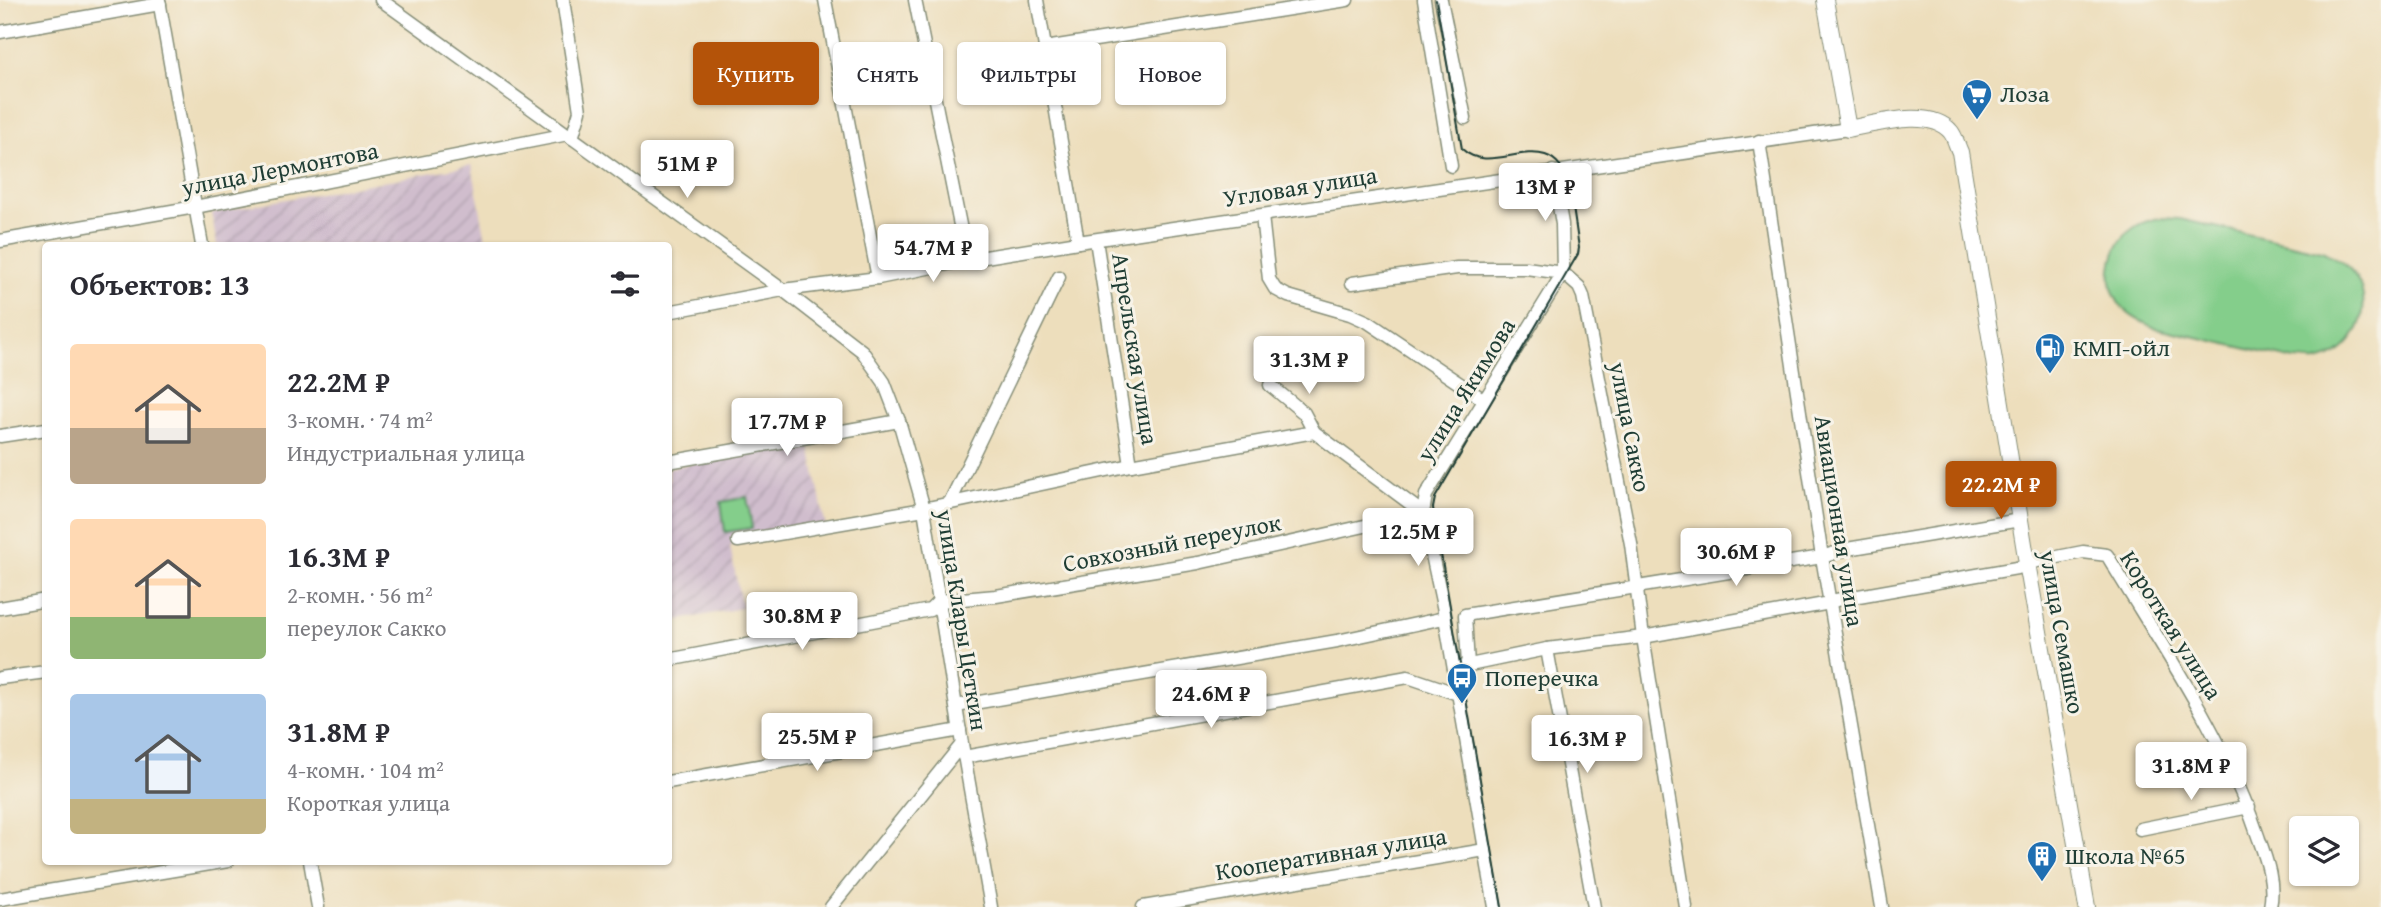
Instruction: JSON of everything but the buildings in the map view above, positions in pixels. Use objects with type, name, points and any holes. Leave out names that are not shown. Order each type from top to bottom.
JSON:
[{"type":"main road","points":[[1825,0],[1849,128]]},
{"type":"main road","name":"Угловая улица","points":[[1849,128],[1923,118],[1940,122]]},
{"type":"main road","name":"улица Семашко","points":[[1940,122],[1952,133],[1960,152],[2027,565],[2087,907]]},
{"type":"street","name":"улица Клары Цеткин","points":[[381,0],[783,290],[862,351],[884,382],[899,421],[924,509],[934,606],[956,706],[991,907]]},
{"type":"street","points":[[563,0],[580,111],[570,136]]},
{"type":"street","points":[[825,0],[878,278]]},
{"type":"street","points":[[915,0],[967,260]]},
{"type":"street","name":"Апрельская улица","points":[[1037,0],[1044,42]]},
{"type":"street","points":[[1083,42],[1347,0]]},
{"type":"street","points":[[1424,0],[1451,166]]},
{"type":"street","points":[[1441,0],[1465,118]]},
{"type":"street","points":[[0,32],[159,2],[201,242]]},
{"type":"street","name":"Апрельская улица","points":[[1055,105],[1078,242]]},
{"type":"street","name":"Угловая улица","points":[[672,311],[783,290],[878,278],[1078,242],[1849,128]]},
{"type":"street","name":"улица Лермонтова","points":[[0,241],[570,136]]},
{"type":"street","name":"Авиационная улица","points":[[1759,141],[1822,557],[1882,907]]},
{"type":"street","points":[[1352,282],[1457,268],[1526,268],[1563,273],[1562,224],[1553,171]]},
{"type":"street","points":[[1262,216],[1269,279],[1275,289],[1288,296],[1368,322],[1484,400]]},
{"type":"street","name":"Апрельская улица","points":[[1096,240],[1131,465]]},
{"type":"street","name":"улица Якимова","points":[[1423,513],[1426,495],[1563,273]]},
{"type":"street","name":"улица Сакко","points":[[1563,273],[1579,286],[1583,296],[1626,517],[1686,907]]},
{"type":"street","points":[[950,502],[1059,276]]},
{"type":"street","points":[[1270,385],[1304,413],[1314,432],[1423,513],[1495,907]]},
{"type":"street","points":[[672,461],[899,421]]},
{"type":"street","points":[[0,436],[42,430]]},
{"type":"street","points":[[738,541],[924,509],[1131,465],[1314,432]]},
{"type":"street","name":"Совхозный переулок","points":[[672,659],[934,606],[1198,563],[1423,513]]},
{"type":"street","points":[[1468,665],[1465,615],[1822,557],[1847,549],[2020,520]]},
{"type":"street","name":"Короткая улица","points":[[2027,565],[2083,552],[2107,555],[2220,746],[2249,807],[2269,866],[2272,896],[2270,907]]},
{"type":"street","points":[[1453,668],[1547,649],[1643,636],[1830,603],[2027,565]]},
{"type":"street","points":[[0,608],[42,601]]},
{"type":"street","points":[[956,706],[1337,640],[1444,618]]},
{"type":"street","points":[[1547,649],[1594,907]]},
{"type":"street","points":[[0,678],[42,672]]},
{"type":"street","points":[[672,781],[962,744],[1408,677],[1458,694]]},
{"type":"street","points":[[831,907],[962,744]]},
{"type":"street","points":[[2140,829],[2249,807]]},
{"type":"street","name":"Кооперативная улица","points":[[1143,907],[1485,850]]},
{"type":"street","points":[[0,899],[204,865]]},
{"type":"street","points":[[311,865],[318,907]]},
{"type":"shaded area","points":[[472,165],[486,242],[216,242],[211,213]]},
{"type":"shaded area","points":[[809,441],[826,528],[730,546],[742,608],[672,621],[672,467]]},
{"type":"green space","points":[[2158,218],[2180,219],[2322,251],[2332,256],[2353,272],[2362,290],[2364,303],[2358,329],[2342,350],[2330,357],[2312,361],[2295,360],[2153,327],[2138,320],[2121,307],[2113,292],[2113,260],[2116,249],[2129,232],[2140,224]]},
{"type":"green space","points":[[747,497],[752,528],[725,532],[721,502]]},
{"type":"tram line","points":[[1436,0],[1462,149],[1475,157],[1536,153],[1550,157],[1561,167],[1570,187],[1579,248],[1578,254],[1435,498],[1433,508],[1502,907]]},
{"type":"place","name":"Лоза","points":[[1977,121]]},
{"type":"place","name":"КМП-ойл","points":[[2050,375]]},
{"type":"place","name":"Поперечка","points":[[1462,705]]},
{"type":"place","name":"Школа №65","points":[[2042,883]]}]
